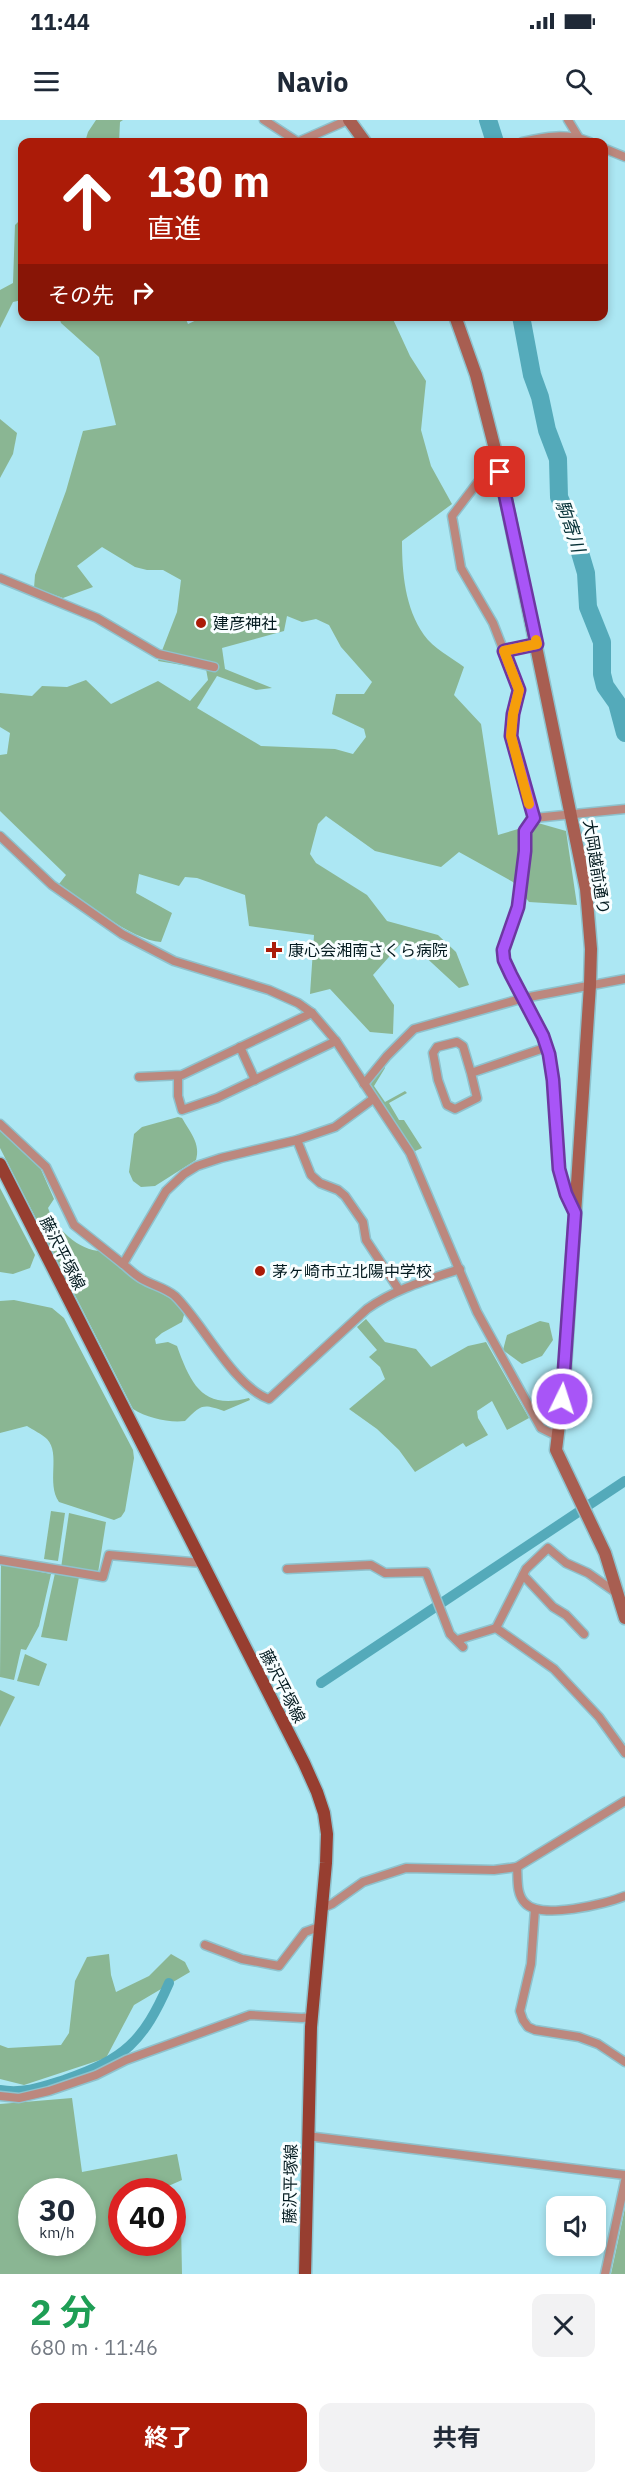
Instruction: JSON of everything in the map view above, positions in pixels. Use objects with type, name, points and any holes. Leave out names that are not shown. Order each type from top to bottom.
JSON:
[{"type":"main road","name":"藤沢平塚線","points":[[0,1164],[317,1792],[324,1813],[327,1834],[326,1863],[320,1909],[312,2017],[305,2274]]},
{"type":"street","points":[[264,120],[288,138]]},
{"type":"street","points":[[307,138],[348,120],[362,138]]},
{"type":"street","points":[[568,120],[579,138]]},
{"type":"street","points":[[540,138],[579,138]]},
{"type":"street","points":[[608,150],[625,157]]},
{"type":"street","name":"大岡越前通り","points":[[456,321],[476,375],[497,457],[572,813],[589,914],[590,985],[564,1383],[556,1454],[605,1553],[625,1618]]},
{"type":"street","points":[[497,457],[452,516],[461,568],[493,623],[519,690],[511,736],[534,818]]},
{"type":"street","points":[[0,578],[97,618],[158,654],[214,667]]},
{"type":"street","points":[[504,651],[537,644]]},
{"type":"street","points":[[575,1213],[566,1194],[559,1169],[553,1080],[547,1047],[504,960],[503,948],[518,907],[525,851],[525,831],[534,818],[625,809]]},
{"type":"street","points":[[0,836],[52,885],[122,934],[174,961],[269,990],[298,1003],[312,1013],[336,1041],[410,1154],[489,1335],[541,1428],[557,1436]]},
{"type":"street","points":[[364,1084],[387,1056],[414,1029],[524,998],[625,979]]},
{"type":"street","points":[[139,1077],[178,1076],[312,1013]]},
{"type":"street","points":[[178,1076],[178,1096],[182,1110],[217,1098],[336,1041]]},
{"type":"street","points":[[457,1042],[464,1046],[471,1074],[477,1098],[455,1109],[447,1105],[438,1080],[433,1053],[437,1047],[457,1042]]},
{"type":"street","points":[[240,1047],[255,1080]]},
{"type":"street","points":[[471,1074],[547,1047]]},
{"type":"street","points":[[123,1264],[166,1191],[196,1166],[297,1140],[335,1127],[373,1099]]},
{"type":"street","points":[[0,1124],[46,1167],[74,1225],[142,1279],[172,1294],[191,1313],[207,1339],[253,1390],[269,1399],[367,1309],[399,1290],[460,1269]]},
{"type":"street","points":[[297,1140],[311,1175],[320,1183],[338,1190],[345,1196],[363,1222],[366,1240],[399,1290]]},
{"type":"street","points":[[287,1569],[371,1565],[385,1573],[426,1572],[450,1634],[460,1644],[496,1628],[523,1575],[548,1548],[566,1563],[588,1573],[618,1594]]},
{"type":"street","points":[[0,1560],[103,1577],[109,1555],[202,1563]]},
{"type":"street","points":[[523,1575],[553,1607],[566,1615],[584,1634]]},
{"type":"street","points":[[496,1628],[554,1670],[599,1717],[625,1753]]},
{"type":"street","points":[[320,1909],[332,1904],[363,1882],[406,1868],[494,1870],[517,1867],[625,1802]]},
{"type":"street","points":[[517,1867],[519,1894],[528,1906],[535,1910],[581,1908],[625,1896]]},
{"type":"street","points":[[535,1910],[531,1964],[520,2011],[523,2020],[535,2030],[579,2037],[598,2044],[625,2062]]},
{"type":"street","points":[[205,1946],[242,1959],[279,1966],[305,1932],[319,1927]]},
{"type":"street","points":[[0,2096],[19,2098],[49,2091],[250,2015],[312,2017]]},
{"type":"street","points":[[307,2136],[625,2175]]},
{"type":"street","points":[[605,2274],[625,2181]]},
{"type":"green space","points":[[96,120],[123,120],[120,122],[119,138],[86,138]]},
{"type":"green space","points":[[18,222],[18,301],[13,302],[0,328],[0,290],[13,283],[15,225]]},
{"type":"green space","points":[[60,321],[187,321],[188,324],[194,321],[394,321],[410,356],[426,381],[421,430],[431,466],[452,504],[402,541],[404,578],[409,602],[418,625],[428,640],[464,667],[454,695],[481,724],[498,835],[538,823],[566,831],[577,905],[529,902],[513,882],[459,852],[441,867],[375,851],[326,816],[318,824],[310,854],[316,863],[367,895],[387,921],[438,935],[456,952],[469,985],[459,988],[404,940],[373,975],[394,1005],[393,1034],[370,1032],[330,989],[310,994],[314,935],[249,926],[245,895],[197,878],[185,877],[179,886],[139,874],[136,893],[172,913],[161,942],[149,940],[108,919],[59,884],[66,875],[0,811],[0,755],[7,754],[10,733],[0,727],[0,693],[32,696],[42,686],[67,687],[86,680],[111,704],[158,681],[190,701],[208,680],[206,669],[158,661],[177,612],[181,580],[163,570],[135,567],[102,547],[77,566],[93,587],[63,598],[34,588],[35,575],[66,491],[83,431],[116,425],[99,357]],"holes":[[[287,616],[302,622],[316,619],[329,625],[341,647],[372,682],[364,694],[336,694],[332,714],[364,729],[366,737],[353,754],[335,749],[261,746],[197,708],[217,676],[256,690],[272,688],[225,669],[222,648],[284,631]]]},
{"type":"green space","points":[[0,419],[17,433],[13,454],[0,478]]},
{"type":"green space","points":[[384,1065],[385,1068],[374,1086],[385,1102],[405,1091],[407,1093],[389,1103],[399,1120],[404,1120],[422,1148],[413,1152],[369,1084]]},
{"type":"green space","points":[[178,1117],[182,1118],[194,1138],[197,1149],[196,1160],[155,1186],[141,1187],[133,1181],[129,1172],[134,1134],[142,1127]]},
{"type":"green space","points":[[0,1127],[39,1165],[54,1199],[48,1208],[51,1216],[69,1237],[84,1247],[101,1251],[132,1278],[174,1300],[182,1309],[184,1315],[182,1322],[162,1333],[155,1339],[156,1344],[168,1342],[177,1346],[194,1383],[210,1397],[233,1401],[249,1398],[250,1400],[224,1411],[202,1407],[185,1421],[158,1419],[133,1409],[0,1148]]},
{"type":"green space","points":[[0,1188],[35,1255],[30,1268],[13,1274],[0,1272]]},
{"type":"green space","points":[[14,1300],[52,1308],[64,1318],[133,1450],[134,1458],[125,1511],[121,1517],[114,1520],[59,1502],[54,1486],[53,1452],[47,1439],[27,1426],[0,1433],[0,1301]]},
{"type":"green space","points":[[366,1319],[385,1342],[416,1349],[431,1367],[468,1346],[486,1342],[529,1418],[507,1430],[492,1401],[477,1411],[478,1418],[488,1435],[466,1447],[463,1443],[415,1472],[399,1450],[377,1429],[349,1409],[385,1379],[380,1367],[369,1357],[377,1350],[357,1327]]},
{"type":"green space","points":[[540,1321],[549,1323],[553,1340],[542,1356],[522,1364],[503,1350],[507,1335]]},
{"type":"green space","points":[[51,1511],[65,1513],[58,1561],[44,1559]]},
{"type":"green space","points":[[69,1513],[106,1522],[98,1573],[61,1568]]},
{"type":"green space","points":[[1,1564],[51,1574],[39,1626],[26,1650],[21,1649],[14,1680],[0,1677]]},
{"type":"green space","points":[[55,1573],[79,1577],[67,1641],[41,1637]]},
{"type":"green space","points":[[25,1654],[47,1664],[39,1686],[17,1681]]},
{"type":"green space","points":[[0,1690],[15,1697],[0,1727]]},
{"type":"green space","points":[[109,1954],[111,1975],[116,1992],[149,1976],[171,1954],[185,1962],[190,1972],[134,2005],[106,2058],[24,2085],[0,2079],[0,2045],[8,2048],[61,2045],[69,2033],[75,1981],[87,1957]]},
{"type":"green space","points":[[72,2098],[82,2172],[177,2154],[182,2178],[108,2178],[108,2256],[182,2256],[182,2274],[0,2274],[0,2104]]},
{"type":"green space","points":[[625,2208],[625,2274],[611,2274]]},
{"type":"waterway","name":"駒寄川","points":[[488,120],[494,138]]},
{"type":"waterway","name":"駒寄川","points":[[522,321],[532,375],[540,397],[547,430],[558,459],[559,497],[573,529],[586,573],[588,607],[602,642],[602,674],[605,686],[617,703],[625,733]]},
{"type":"waterway","points":[[321,1683],[625,1481]]},
{"type":"waterway","points":[[0,2090],[25,2090],[48,2085],[85,2072],[117,2056],[130,2046],[150,2020],[169,1983]]},
{"type":"slow traffic","points":[[529,804],[511,736],[519,690],[504,651],[537,644],[536,640]]},
{"type":"place","name":"建彦神社","points":[[201,623]]},
{"type":"place","name":"康心会湘南さくら病院","points":[[274,950]]},
{"type":"place","name":"茅ヶ崎市立北陽中学校","points":[[260,1271]]},
{"type":"route","points":[[500,472],[537,644],[504,651],[519,690],[511,736],[534,818],[525,831],[525,851],[518,907],[503,950],[504,960],[543,1036],[549,1054],[559,1169],[566,1194],[575,1213],[562,1399]]}]
